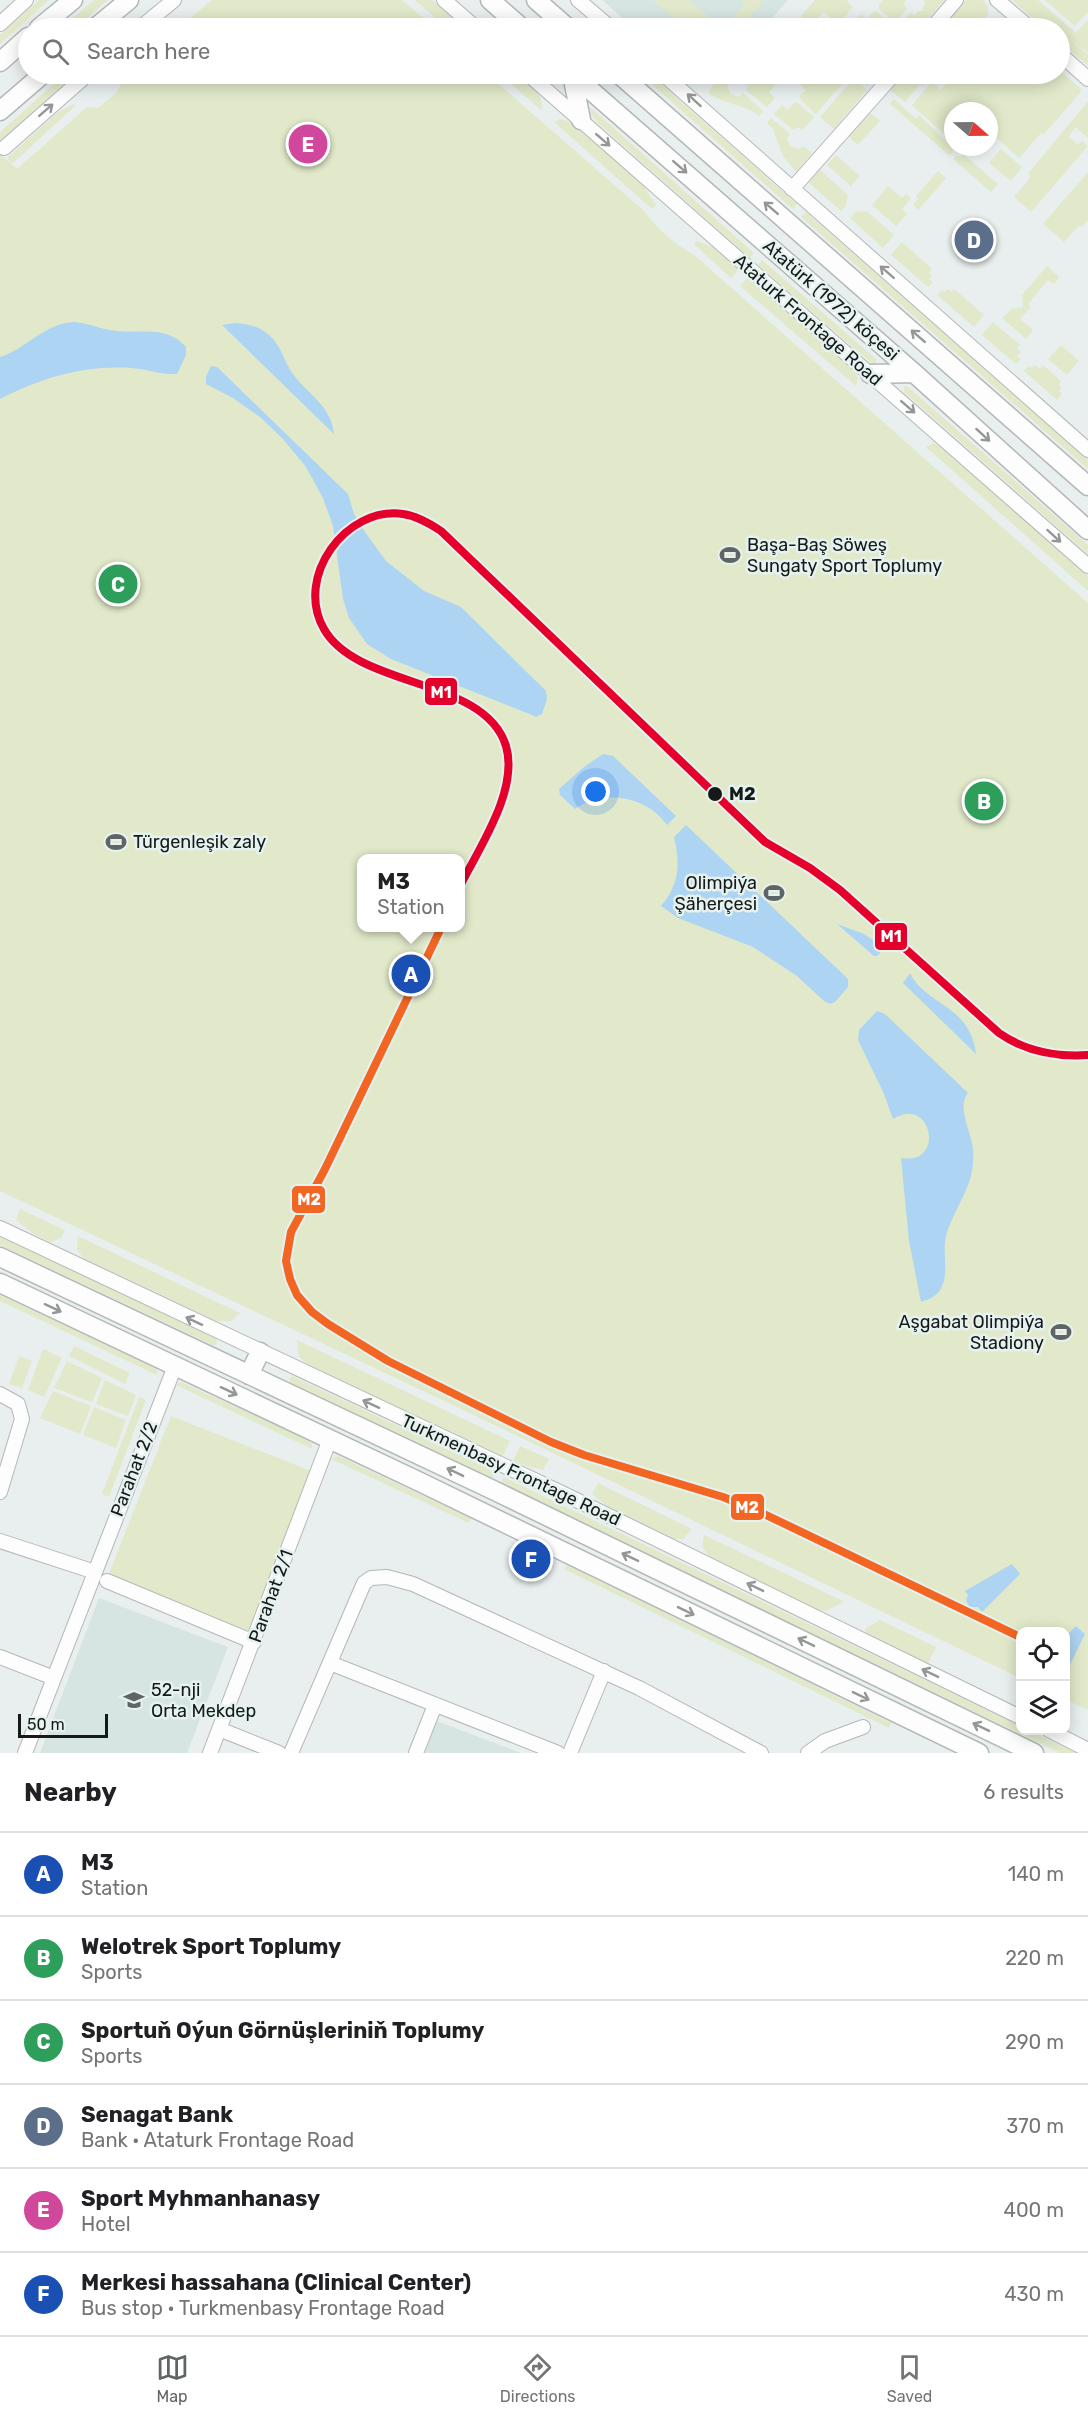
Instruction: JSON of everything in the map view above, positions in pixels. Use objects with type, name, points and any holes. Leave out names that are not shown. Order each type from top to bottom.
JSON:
[{"type":"main road","points":[[51,18],[73,0]]},
{"type":"main road","points":[[107,18],[129,0]]},
{"type":"main road","points":[[490,0],[511,18]]},
{"type":"main road","points":[[536,0],[557,18]]},
{"type":"main road","points":[[0,62],[18,46]]},
{"type":"main road","points":[[0,111],[31,84]]},
{"type":"main road","points":[[574,84],[581,120]]},
{"type":"main road","name":"Atatürk (1972) köçesi","points":[[583,84],[914,373],[1088,530]]},
{"type":"main road","name":"Atatürk (1972) köçesi","points":[[630,84],[1088,486]]},
{"type":"main road","points":[[870,374],[914,373]]},
{"type":"main road","points":[[0,1257],[501,1495],[1034,1753]]},
{"type":"main road","points":[[0,1283],[330,1439],[979,1753]]},
{"type":"main road","points":[[249,1375],[260,1352]]},
{"type":"street","points":[[0,24],[26,0]]},
{"type":"street","points":[[152,18],[174,0]]},
{"type":"street","points":[[444,0],[465,18]]},
{"type":"street","points":[[578,0],[599,18]]},
{"type":"street","points":[[941,18],[956,0]]},
{"type":"street","points":[[997,0],[1018,18]]},
{"type":"street","points":[[1070,63],[1088,79]]},
{"type":"street","points":[[4,148],[77,84]]},
{"type":"street","name":"Ataturk Frontage Road","points":[[540,84],[1088,566]]},
{"type":"street","points":[[674,84],[1088,450]]},
{"type":"street","points":[[792,189],[885,84]]},
{"type":"street","name":"Turkmenbasy Frontage Road","points":[[0,1228],[564,1494],[1016,1715]]},
{"type":"street","name":"Parahat 2/2","points":[[25,1753],[175,1366]]},
{"type":"street","points":[[0,1394],[18,1404],[22,1419],[0,1492]]},
{"type":"street","name":"Parahat 2/1","points":[[210,1753],[330,1439]]},
{"type":"street","points":[[0,1541],[95,1572]]},
{"type":"street","points":[[291,1753],[364,1583],[372,1578],[387,1577],[413,1584],[604,1671],[761,1753]]},
{"type":"street","points":[[107,1581],[254,1642]]},
{"type":"street","points":[[0,1657],[54,1678]]},
{"type":"street","points":[[330,1663],[558,1753]]},
{"type":"street","points":[[570,1753],[604,1671]]},
{"type":"street","points":[[416,1753],[435,1705]]},
{"type":"street","points":[[808,1753],[825,1742],[863,1727]]},
{"type":"street","points":[[219,1729],[279,1753]]},
{"type":"street","points":[[1057,1735],[1088,1750]]},
{"type":"shaded area","points":[[602,0],[788,0],[772,18],[623,18]]},
{"type":"shaded area","name":"52-nji Orta Mekdep","points":[[99,1598],[228,1647],[187,1753],[40,1753]]},
{"type":"shaded area","points":[[437,1721],[521,1753],[425,1753]]},
{"type":"green space","points":[[39,0],[49,0],[29,18],[19,18]]},
{"type":"green space","points":[[94,0],[108,0],[87,18],[73,18]]},
{"type":"green space","points":[[212,0],[402,0],[423,18],[190,18]]},
{"type":"green space","points":[[415,0],[432,0],[453,18],[436,18]]},
{"type":"green space","points":[[657,0],[689,0],[710,18],[674,18],[655,2]]},
{"type":"green space","points":[[741,0],[759,0],[762,3],[749,18],[733,18],[745,4]]},
{"type":"green space","points":[[815,0],[848,0],[847,2],[853,7],[844,18],[831,18],[824,12],[818,18],[801,16]]},
{"type":"green space","points":[[883,0],[906,0],[904,4],[907,9],[899,18],[889,18],[879,9]]},
{"type":"green space","points":[[923,0],[944,0],[929,18],[906,18],[911,12],[915,15],[918,11],[923,11],[926,3]]},
{"type":"green space","points":[[966,0],[983,0],[988,6],[988,14],[985,18],[951,18]]},
{"type":"green space","points":[[1012,0],[1038,0],[1059,18],[1033,18]]},
{"type":"green space","points":[[1045,0],[1088,0],[1088,12],[1075,26],[1070,22],[1070,18],[1066,18]]},
{"type":"green space","points":[[873,12],[877,12],[884,18],[868,18]]},
{"type":"green space","points":[[18,19],[18,28],[0,44],[0,35]]},
{"type":"green space","points":[[1088,20],[1088,53],[1070,39],[1070,28],[1076,33]]},
{"type":"green space","points":[[1070,39],[1088,55],[1088,66],[1070,51]]},
{"type":"green space","points":[[1070,79],[1081,89],[1043,135],[1041,133],[1019,158],[998,139],[998,102],[944,102],[944,134],[912,105],[930,84],[934,84],[941,90],[946,84],[1070,84]]},
{"type":"green space","points":[[54,84],[64,84],[0,141],[0,132]]},
{"type":"green space","name":"Olimpiýa Şäherçesi","points":[[121,84],[498,84],[644,211],[666,236],[694,255],[1088,603],[1088,1710],[1070,1702],[1070,1627],[1016,1627],[1016,1676],[459,1408],[0,1191],[0,154],[17,169],[87,107],[98,108],[117,92]]},
{"type":"green space","points":[[511,84],[530,85],[541,99],[541,110]]},
{"type":"green space","points":[[651,84],[661,84],[797,204],[793,209]]},
{"type":"green space","points":[[714,84],[728,84],[727,86],[731,94],[739,97],[743,93],[763,111],[759,116],[748,109],[709,94]]},
{"type":"green space","points":[[774,84],[769,92],[775,98],[767,107],[746,90],[749,85]]},
{"type":"green space","points":[[800,84],[842,84],[816,114],[801,100],[800,96],[806,90]]},
{"type":"green space","points":[[849,84],[860,84],[867,90],[834,129],[820,117]]},
{"type":"green space","points":[[894,84],[920,84],[905,102],[889,89]]},
{"type":"green space","points":[[894,99],[916,119],[919,115],[944,139],[944,151],[890,104]]},
{"type":"green space","points":[[1088,101],[1088,138],[1075,127],[1069,137],[1078,145],[1082,141],[1088,146],[1031,212],[1014,197],[1031,177],[1028,174]]},
{"type":"green space","points":[[794,103],[798,103],[814,117],[803,130],[798,127],[793,130],[774,114],[782,105],[788,110]]},
{"type":"green space","points":[[74,104],[75,106],[12,164],[7,158],[58,112]]},
{"type":"green space","points":[[590,107],[754,253],[750,258],[598,123],[591,114]]},
{"type":"green space","points":[[870,113],[880,121],[858,145],[848,136]]},
{"type":"green space","points":[[771,118],[790,134],[787,139],[791,147],[799,149],[803,146],[812,153],[796,172],[783,156],[773,129],[767,123]]},
{"type":"green space","points":[[561,119],[573,123],[643,185],[656,205],[652,209],[554,122]]},
{"type":"green space","points":[[1001,149],[1022,167],[1011,181],[989,163],[995,156],[998,156]]},
{"type":"green space","points":[[836,155],[860,176],[851,186],[827,165]]},
{"type":"green space","points":[[956,156],[965,156],[998,184],[991,192],[953,159]]},
{"type":"green space","points":[[819,169],[848,195],[846,205],[841,211],[808,182]]},
{"type":"green space","points":[[938,171],[946,178],[918,210],[913,205],[918,199],[916,196]]},
{"type":"green space","points":[[1088,172],[1088,220],[1082,227],[1079,225],[1064,242],[1043,224]]},
{"type":"green space","points":[[888,186],[902,198],[906,194],[911,198],[902,209],[907,214],[896,226],[872,205]]},
{"type":"green space","points":[[867,211],[894,235],[883,248],[850,218],[855,212]]},
{"type":"green space","points":[[806,212],[1088,459],[1088,469],[801,217]]},
{"type":"green space","points":[[697,241],[713,247],[739,269],[731,278],[694,244]]},
{"type":"green space","points":[[902,242],[932,269],[929,273],[932,276],[929,279],[933,282],[928,287],[891,255]]},
{"type":"green space","points":[[762,260],[876,359],[876,363],[872,364],[758,265]]},
{"type":"green space","points":[[1047,266],[1059,277],[1054,284],[1048,280],[1028,304],[1031,307],[1020,319],[1033,330],[1026,339],[1002,318],[1011,309],[1023,307],[1022,295]]},
{"type":"green space","points":[[748,277],[854,370],[858,378],[856,386],[740,286]]},
{"type":"green space","points":[[948,289],[951,292],[954,289],[984,315],[974,327],[937,295],[942,290],[945,292]]},
{"type":"green space","points":[[993,322],[1020,345],[1017,348],[1021,352],[1017,356],[1021,359],[1016,364],[982,335]]},
{"type":"green space","points":[[1061,345],[1079,361],[1067,375],[1048,359]]},
{"type":"green space","points":[[1035,365],[1040,369],[1043,365],[1061,381],[1059,391],[1062,394],[1057,400],[1024,371],[1029,366],[1032,368]]},
{"type":"green space","points":[[904,386],[908,387],[1088,545],[1088,554],[904,392]]},
{"type":"green space","points":[[933,443],[941,447],[1088,576],[1088,591],[926,447]]},
{"type":"green space","points":[[20,1209],[65,1230],[61,1238],[50,1242],[34,1234],[16,1220]]},
{"type":"green space","points":[[0,1236],[216,1338],[217,1344],[213,1345],[0,1245]]},
{"type":"green space","points":[[78,1236],[240,1313],[231,1321],[216,1321],[83,1258],[77,1249]]},
{"type":"green space","points":[[0,1294],[153,1366],[157,1370],[157,1375],[0,1301]]},
{"type":"green space","points":[[297,1340],[510,1441],[502,1457],[306,1364],[299,1356]]},
{"type":"green space","points":[[74,1346],[130,1373],[125,1384],[69,1356]]},
{"type":"green space","points":[[43,1349],[62,1358],[44,1397],[28,1390]]},
{"type":"green space","points":[[19,1356],[32,1361],[22,1388],[9,1384]]},
{"type":"green space","points":[[67,1361],[102,1378],[92,1402],[54,1388]]},
{"type":"green space","points":[[292,1376],[495,1472],[492,1479],[291,1383],[289,1379]]},
{"type":"green space","points":[[105,1380],[136,1395],[128,1416],[96,1404]]},
{"type":"green space","points":[[181,1382],[306,1439],[312,1444],[312,1449],[176,1385]]},
{"type":"green space","points":[[53,1391],[91,1406],[80,1434],[40,1418]]},
{"type":"green space","points":[[139,1397],[146,1400],[109,1497],[102,1494]]},
{"type":"green space","points":[[94,1407],[126,1420],[116,1448],[83,1435]]},
{"type":"green space","points":[[171,1416],[311,1471],[248,1631],[108,1576]]},
{"type":"green space","points":[[520,1446],[549,1459],[543,1470],[512,1462]]},
{"type":"green space","points":[[338,1456],[471,1518],[469,1523],[331,1459]]},
{"type":"green space","points":[[504,1477],[1016,1724],[1016,1732],[501,1483]]},
{"type":"green space","points":[[598,1483],[692,1529],[683,1539],[672,1539],[610,1509],[592,1494]]},
{"type":"green space","points":[[704,1535],[843,1601],[825,1611],[819,1610],[710,1558],[702,1546]]},
{"type":"green space","points":[[567,1564],[891,1723],[889,1728],[564,1569]]},
{"type":"green space","points":[[880,1620],[936,1647],[928,1664],[865,1633],[866,1628]]},
{"type":"green space","points":[[1023,1735],[1038,1735],[1076,1753],[1060,1753]]},
{"type":"water","points":[[75,322],[126,332],[162,333],[178,340],[186,347],[186,355],[177,374],[131,368],[80,371],[47,379],[0,399],[0,357],[45,331],[64,323]]},
{"type":"water","points":[[235,323],[257,328],[273,339],[293,374],[329,415],[334,434],[222,325]]},
{"type":"water","points":[[211,366],[217,367],[348,494],[354,514],[386,561],[424,591],[461,607],[546,691],[547,699],[542,714],[536,717],[391,659],[367,644],[349,618],[343,599],[333,526],[323,498],[306,467],[283,439],[260,417],[233,398],[206,384],[206,377]]},
{"type":"water","points":[[603,754],[613,756],[676,816],[667,825],[648,807],[637,802],[612,798],[599,799],[575,809],[560,795],[559,789]]},
{"type":"water","points":[[686,825],[848,979],[848,987],[835,1002],[830,1004],[824,1001],[797,976],[753,947],[678,918],[661,906],[672,890],[677,873],[674,837]]},
{"type":"water","points":[[837,924],[864,934],[885,948],[874,956]]},
{"type":"water","points":[[910,973],[926,993],[957,1015],[972,1038],[976,1054],[903,983]]},
{"type":"water","points":[[877,1011],[885,1014],[968,1093],[964,1113],[973,1150],[971,1174],[946,1236],[945,1275],[942,1286],[936,1295],[921,1302],[909,1241],[901,1158],[915,1158],[924,1152],[929,1143],[928,1132],[925,1122],[917,1116],[906,1114],[893,1119],[884,1094],[858,1040],[859,1030]]},
{"type":"water","points":[[1012,1564],[1020,1574],[982,1612],[978,1607],[969,1607],[966,1600],[968,1595],[965,1591]]},
{"type":"water","points":[[1076,1626],[1085,1634],[1070,1665],[1070,1632]]},
{"type":"transit line","name":"M1","points":[[465,877],[495,818],[507,781],[509,763],[506,746],[494,724],[473,707],[448,694],[364,663],[341,648],[324,629],[316,609],[316,588],[321,568],[331,549],[345,533],[362,521],[382,515],[408,515],[423,520],[441,531],[765,842],[810,868],[840,890],[999,1033],[1030,1048],[1053,1054],[1088,1055]]},
{"type":"transit line","name":"M2","points":[[439,932],[325,1169],[291,1232],[286,1261],[297,1295],[312,1312],[328,1324],[388,1361],[551,1442],[584,1455],[723,1497],[762,1513],[1016,1635]]},
{"type":"place","name":"Sport Myhmanhanasy","points":[[308,144]]},
{"type":"place","name":"Senagat Bank","points":[[974,240]]},
{"type":"place","name":"Başa-Baş Söweş Sungaty Sport Toplumy","points":[[730,555]]},
{"type":"place","name":"Sportuň Oýun Görnüşleriniň Toplumy","points":[[118,584]]},
{"type":"place","name":"M2","points":[[715,794]]},
{"type":"place","name":"Welotrek Sport Toplumy","points":[[984,801]]},
{"type":"place","name":"Türgenleşik zaly","points":[[116,842]]},
{"type":"place","name":"Olimpiýa Şäherçesi","points":[[774,893]]},
{"type":"place","name":"M3","points":[[411,974]]},
{"type":"place","name":"Aşgabat Olimpiýa Stadiony","points":[[1061,1332]]},
{"type":"place","name":"Merkesi hassahana (Clinical Center)","points":[[531,1559]]},
{"type":"place","name":"52-nji Orta Mekdep","points":[[134,1700]]}]
